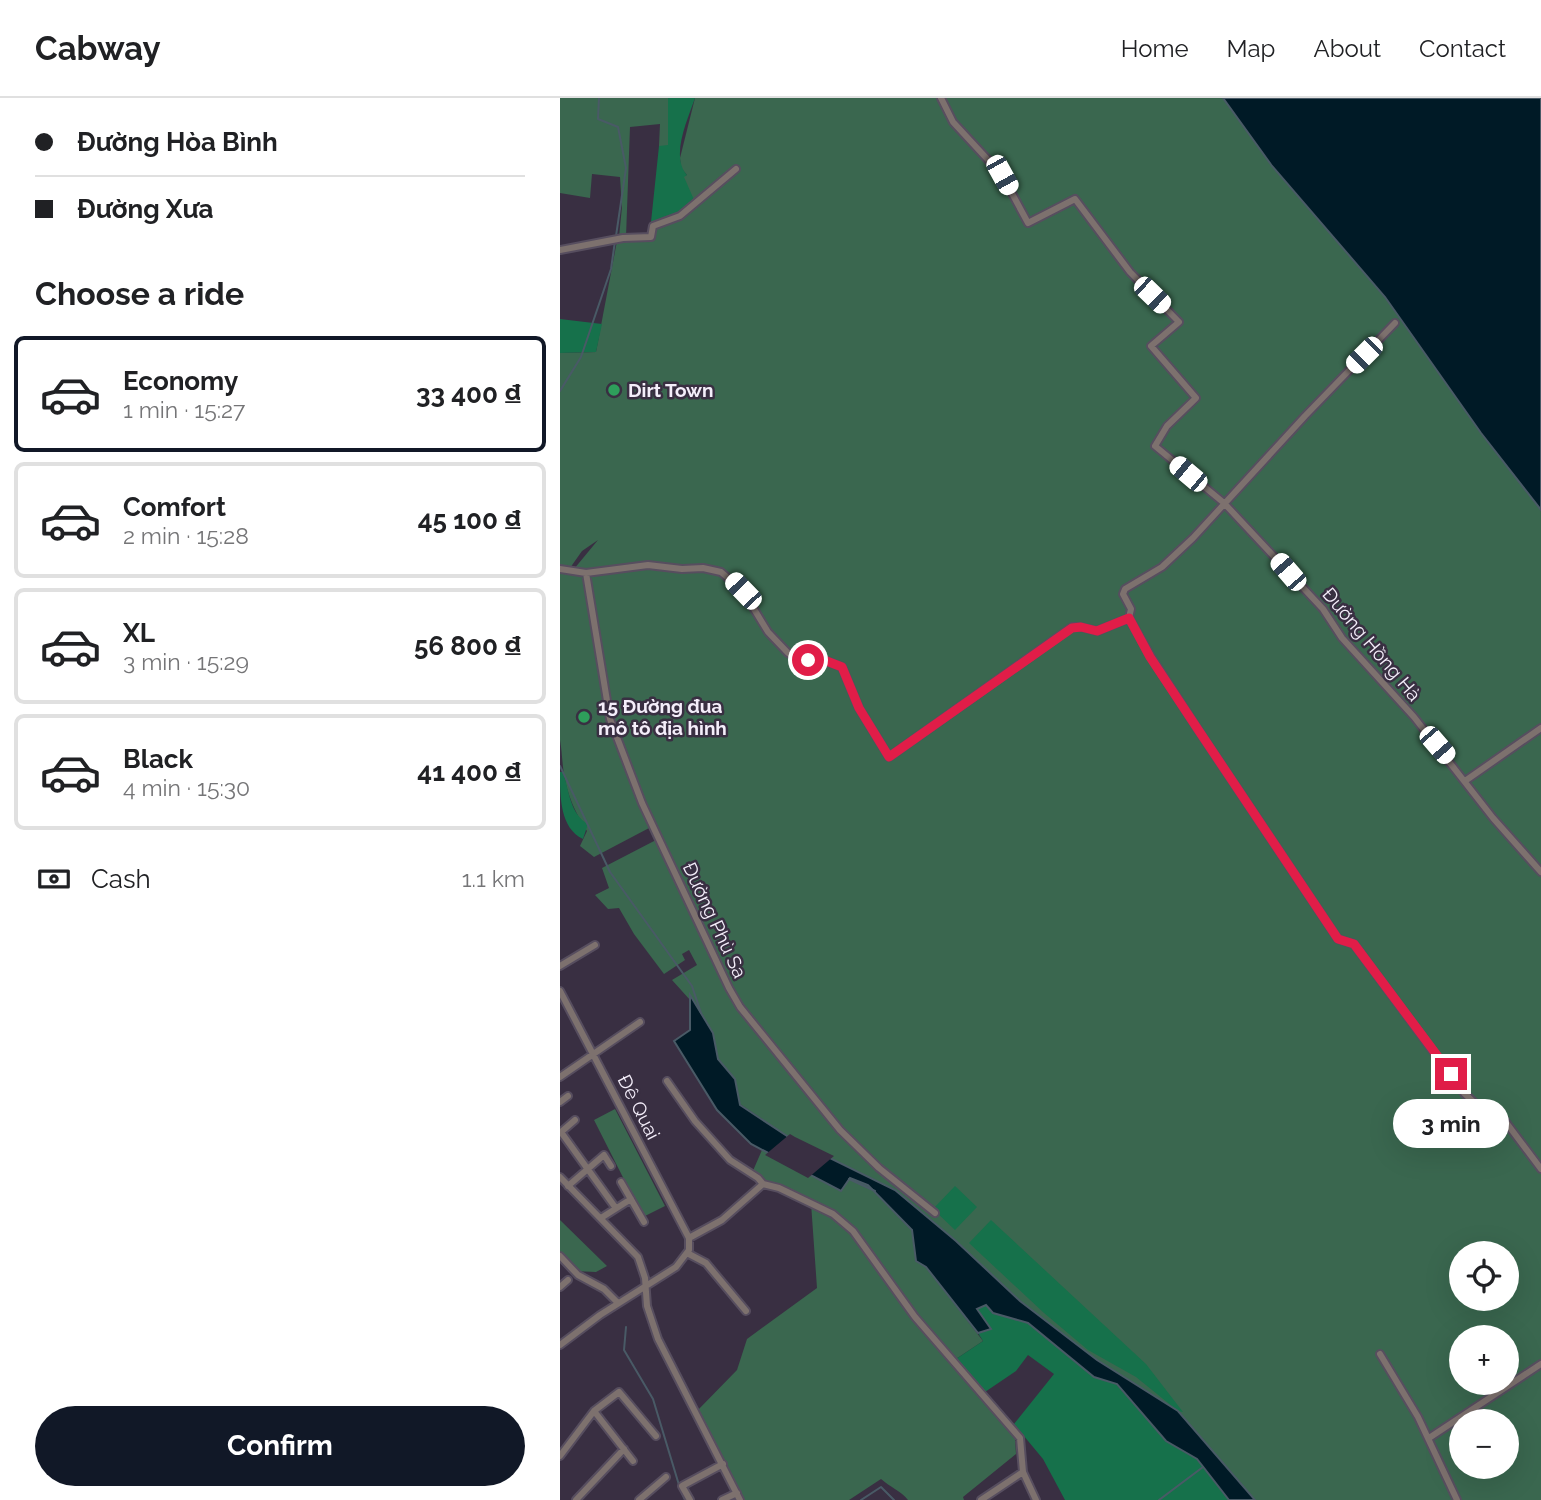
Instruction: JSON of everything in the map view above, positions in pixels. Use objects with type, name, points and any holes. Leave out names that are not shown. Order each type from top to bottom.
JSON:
[{"type":"street","name":"Đường Hồng Hà","points":[[941,98],[953,122],[1002,175],[1028,223],[1074,199],[1138,282],[1180,322],[1151,346],[1196,398],[1167,426],[1155,446],[1224,503],[1323,609],[1342,638],[1414,717],[1493,818],[1541,872]]},
{"type":"street","points":[[560,250],[623,238],[651,237],[653,226],[680,216],[736,169]]},
{"type":"street","points":[[1395,323],[1193,538],[1162,567],[1125,589],[1122,594],[1130,609],[1129,618],[1150,657],[1338,939],[1354,944],[1464,1093],[1482,1110],[1498,1113],[1541,1169]]},
{"type":"street","points":[[560,569],[586,573],[648,565],[682,569],[703,568],[722,572],[743,591],[768,632],[788,653],[798,659],[824,660],[842,667],[859,708],[889,757],[1072,628],[1097,631],[1129,618]]},
{"type":"street","name":"Đường Phù Sa","points":[[586,573],[610,719],[642,803],[729,988],[740,1007],[840,1130],[879,1168],[935,1213]]},
{"type":"street","points":[[1465,781],[1541,728]]},
{"type":"street","points":[[560,966],[595,946]]},
{"type":"street","name":"Đê Quai","points":[[560,991],[689,1238]]},
{"type":"street","points":[[560,1077],[640,1022]]},
{"type":"street","points":[[667,1081],[695,1121],[730,1160],[763,1184],[779,1188],[833,1214],[853,1231],[915,1317],[1020,1438],[1023,1472],[1036,1500]]},
{"type":"street","points":[[560,1102],[568,1096]]},
{"type":"street","points":[[575,1120],[560,1133],[615,1207]]},
{"type":"street","points":[[568,1186],[604,1155],[611,1166]]},
{"type":"street","points":[[560,1177],[638,1257],[646,1286],[647,1306],[659,1339],[739,1497],[722,1500]]},
{"type":"street","points":[[621,1182],[644,1222]]},
{"type":"street","points":[[561,1344],[618,1303],[676,1267],[687,1253],[689,1238],[722,1220],[763,1184]]},
{"type":"street","points":[[601,1218],[631,1199]]},
{"type":"street","points":[[687,1253],[706,1263],[746,1311]]},
{"type":"street","points":[[560,1256],[578,1275],[604,1289],[618,1303]]},
{"type":"street","points":[[560,1287],[568,1280]]},
{"type":"street","points":[[1380,1353],[1429,1438],[1457,1500]]},
{"type":"street","points":[[1429,1438],[1541,1364]]},
{"type":"street","points":[[560,1456],[594,1411],[619,1392],[656,1436]]},
{"type":"street","points":[[594,1411],[634,1461]]},
{"type":"street","points":[[576,1500],[624,1449]]},
{"type":"street","points":[[690,1500],[682,1486],[723,1464]]},
{"type":"street","points":[[981,1500],[1023,1472]]},
{"type":"street","points":[[639,1500],[666,1477]]},
{"type":"green space","points":[[560,98],[668,98],[668,146],[659,146],[660,124],[630,127],[626,237],[619,237],[622,207],[620,177],[592,174],[590,198],[560,193]]},
{"type":"green space","points":[[668,98],[695,98],[682,137],[680,158],[687,175],[684,177],[695,202],[681,213],[651,222],[659,146],[668,145]]},
{"type":"green space","points":[[695,98],[1223,98],[1272,166],[1385,297],[1481,433],[1541,510],[1541,1500],[1255,1500],[1178,1412],[1097,1360],[1020,1301],[956,1241],[895,1190],[793,1140],[740,1104],[735,1079],[718,1059],[713,1033],[700,1011],[672,980],[697,965],[689,950],[682,954],[685,960],[664,974],[634,934],[619,908],[608,909],[595,895],[609,888],[602,868],[656,840],[651,827],[594,857],[580,846],[587,831],[572,804],[565,782],[560,740],[560,572],[574,569],[598,540],[582,551],[570,568],[560,567],[560,353],[596,352],[617,241],[649,238],[651,222],[658,222],[687,175],[681,168],[680,158]]},
{"type":"green space","points":[[560,319],[602,324],[596,352],[560,353]]},
{"type":"green space","points":[[560,772],[563,772],[577,814],[588,824],[583,839],[575,834],[566,820],[561,801]]},
{"type":"green space","points":[[615,1109],[665,1206],[643,1217],[594,1120]]},
{"type":"green space","points":[[762,1150],[841,1190],[850,1178],[868,1185],[912,1230],[916,1261],[926,1267],[983,1341],[956,1359],[942,1355],[1008,1426],[1015,1437],[1016,1454],[963,1497],[964,1500],[908,1500],[881,1479],[849,1500],[740,1500],[696,1412],[737,1370],[747,1339],[817,1288],[811,1203],[763,1184],[752,1173]]},
{"type":"green space","points":[[955,1186],[977,1207],[955,1230],[933,1209]]},
{"type":"green space","points":[[560,1220],[607,1266],[596,1272],[574,1271],[560,1254]]},
{"type":"green space","points":[[991,1220],[1146,1364],[1183,1412],[1178,1411],[1136,1377],[1088,1350],[969,1243]]},
{"type":"green space","points":[[986,1305],[993,1313],[1028,1323],[1094,1377],[1116,1384],[1166,1441],[1197,1459],[1229,1500],[1065,1500],[1043,1459],[1014,1424],[1054,1374],[1028,1355],[1016,1371],[985,1392],[956,1359],[983,1341],[978,1333],[991,1329],[977,1309]]},
{"type":"water","points":[[1223,98],[1541,98],[1541,510],[1481,433],[1385,297],[1272,166]]},
{"type":"water","points":[[690,995],[713,1033],[718,1059],[735,1079],[740,1105],[793,1140],[895,1190],[956,1241],[1020,1301],[1097,1360],[1178,1411],[1255,1500],[1229,1500],[1197,1459],[1166,1441],[1117,1384],[1094,1377],[1028,1323],[993,1313],[986,1305],[977,1309],[991,1329],[978,1333],[926,1267],[916,1261],[912,1230],[868,1185],[850,1178],[841,1191],[751,1144],[717,1110],[674,1041],[690,1030]]},
{"type":"pier","points":[[790,1134],[834,1156],[808,1178],[765,1155]]},
{"type":"waterway","points":[[599,98],[598,119],[618,127],[626,168],[616,236]]},
{"type":"waterway","points":[[560,391],[581,357],[611,269],[615,241]]},
{"type":"waterway","points":[[560,766],[610,872],[692,986],[701,1013]]},
{"type":"waterway","points":[[849,1179],[875,1191]]},
{"type":"waterway","points":[[626,1327],[624,1350],[653,1399],[679,1485]]},
{"type":"waterway","points":[[1159,1500],[1203,1467]]},
{"type":"waterway","points":[[861,1500],[881,1487],[894,1500]]},
{"type":"waterway","points":[[681,1491],[685,1500]]},
{"type":"place","name":"Dirt Town","points":[[614,390]]},
{"type":"place","name":"15 Đường đua mô tô địa hình","points":[[584,717]]},
{"type":"route","points":[[808,660],[824,660],[842,667],[859,708],[889,757],[1072,628],[1077,626],[1097,631],[1129,618],[1150,657],[1338,939],[1354,944],[1451,1074]]}]
